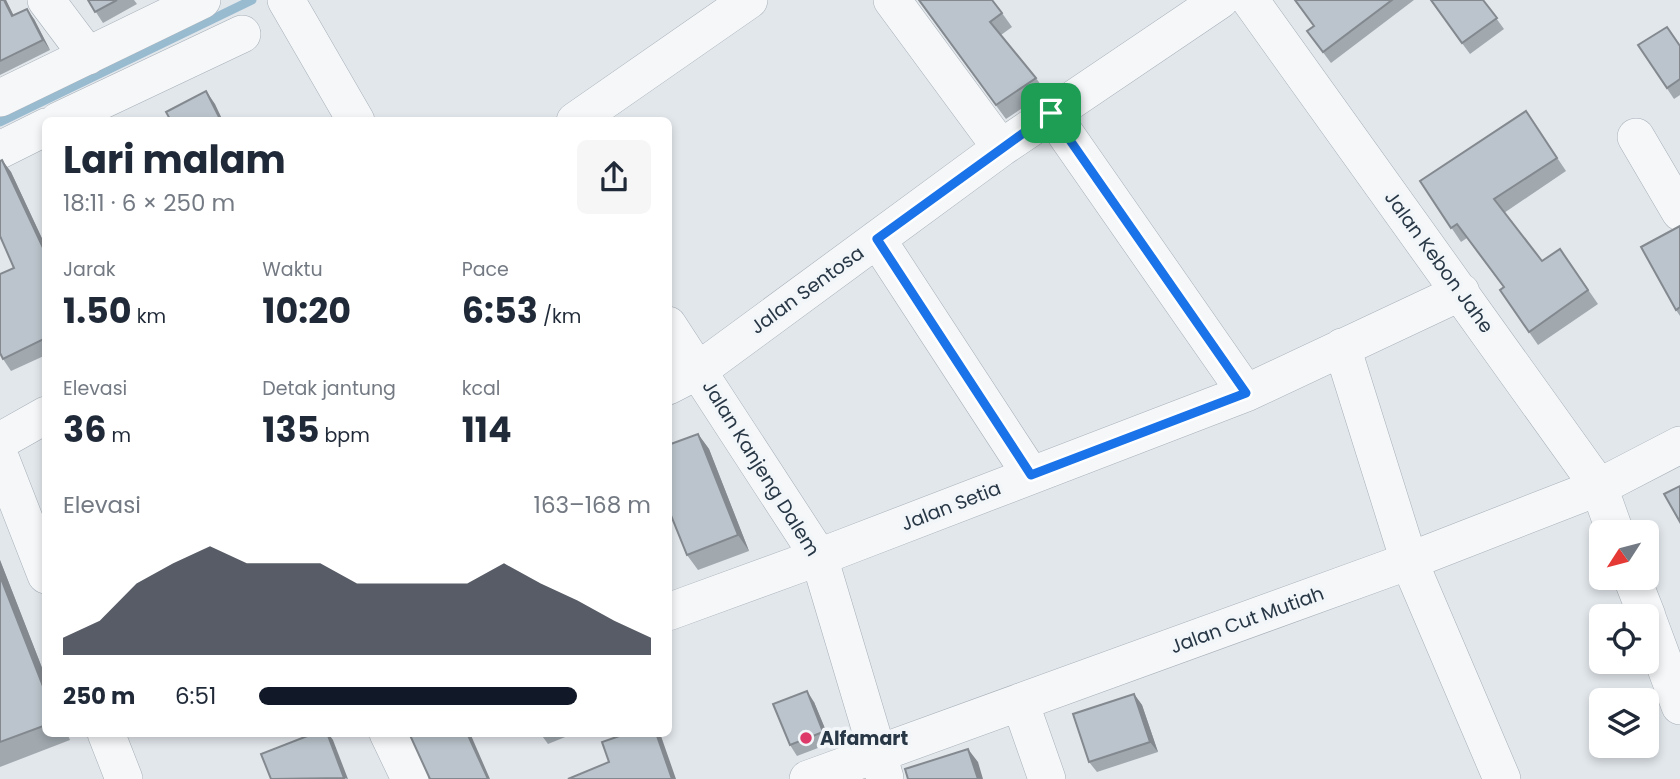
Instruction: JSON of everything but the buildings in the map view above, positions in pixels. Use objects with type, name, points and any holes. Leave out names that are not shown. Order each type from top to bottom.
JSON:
[{"type":"street","points":[[46,0],[88,56]]},
{"type":"street","points":[[0,98],[202,0]]},
{"type":"street","points":[[286,0],[354,117]]},
{"type":"street","points":[[581,117],[749,0]]},
{"type":"street","points":[[892,0],[1002,148]]},
{"type":"street","name":"Jalan Sentosa","points":[[684,378],[1051,113],[1220,0]]},
{"type":"street","name":"Jalan Kebon Jahe","points":[[1250,0],[1599,487],[1611,520]]},
{"type":"street","points":[[66,117],[242,34]]},
{"type":"street","points":[[1051,113],[1246,393]]},
{"type":"street","points":[[0,150],[42,129]]},
{"type":"street","points":[[1636,137],[1680,212]]},
{"type":"street","points":[[877,239],[1031,475]]},
{"type":"street","name":"Jalan Setia","points":[[672,611],[1246,393],[1461,292]]},
{"type":"street","name":"Jalan Kanjeng Dalem","points":[[672,338],[684,378],[819,556],[881,767]]},
{"type":"street","points":[[1342,347],[1409,561],[1502,779]]},
{"type":"street","points":[[0,440],[42,417]]},
{"type":"street","name":"Jalan Cut Mutiah","points":[[808,779],[881,767],[1020,702],[1409,561],[1599,487],[1680,444]]},
{"type":"street","points":[[0,457],[42,565]]},
{"type":"street","points":[[1659,649],[1680,706]]},
{"type":"street","points":[[1020,702],[1047,779]]},
{"type":"street","points":[[108,737],[124,779]]},
{"type":"street","points":[[390,737],[410,779]]},
{"type":"waterway","points":[[0,122],[252,0]]},
{"type":"place","name":"Alfamart","points":[[806,738]]},
{"type":"route","points":[[1051,113],[1246,393],[1031,475],[877,239],[1051,113]]}]
